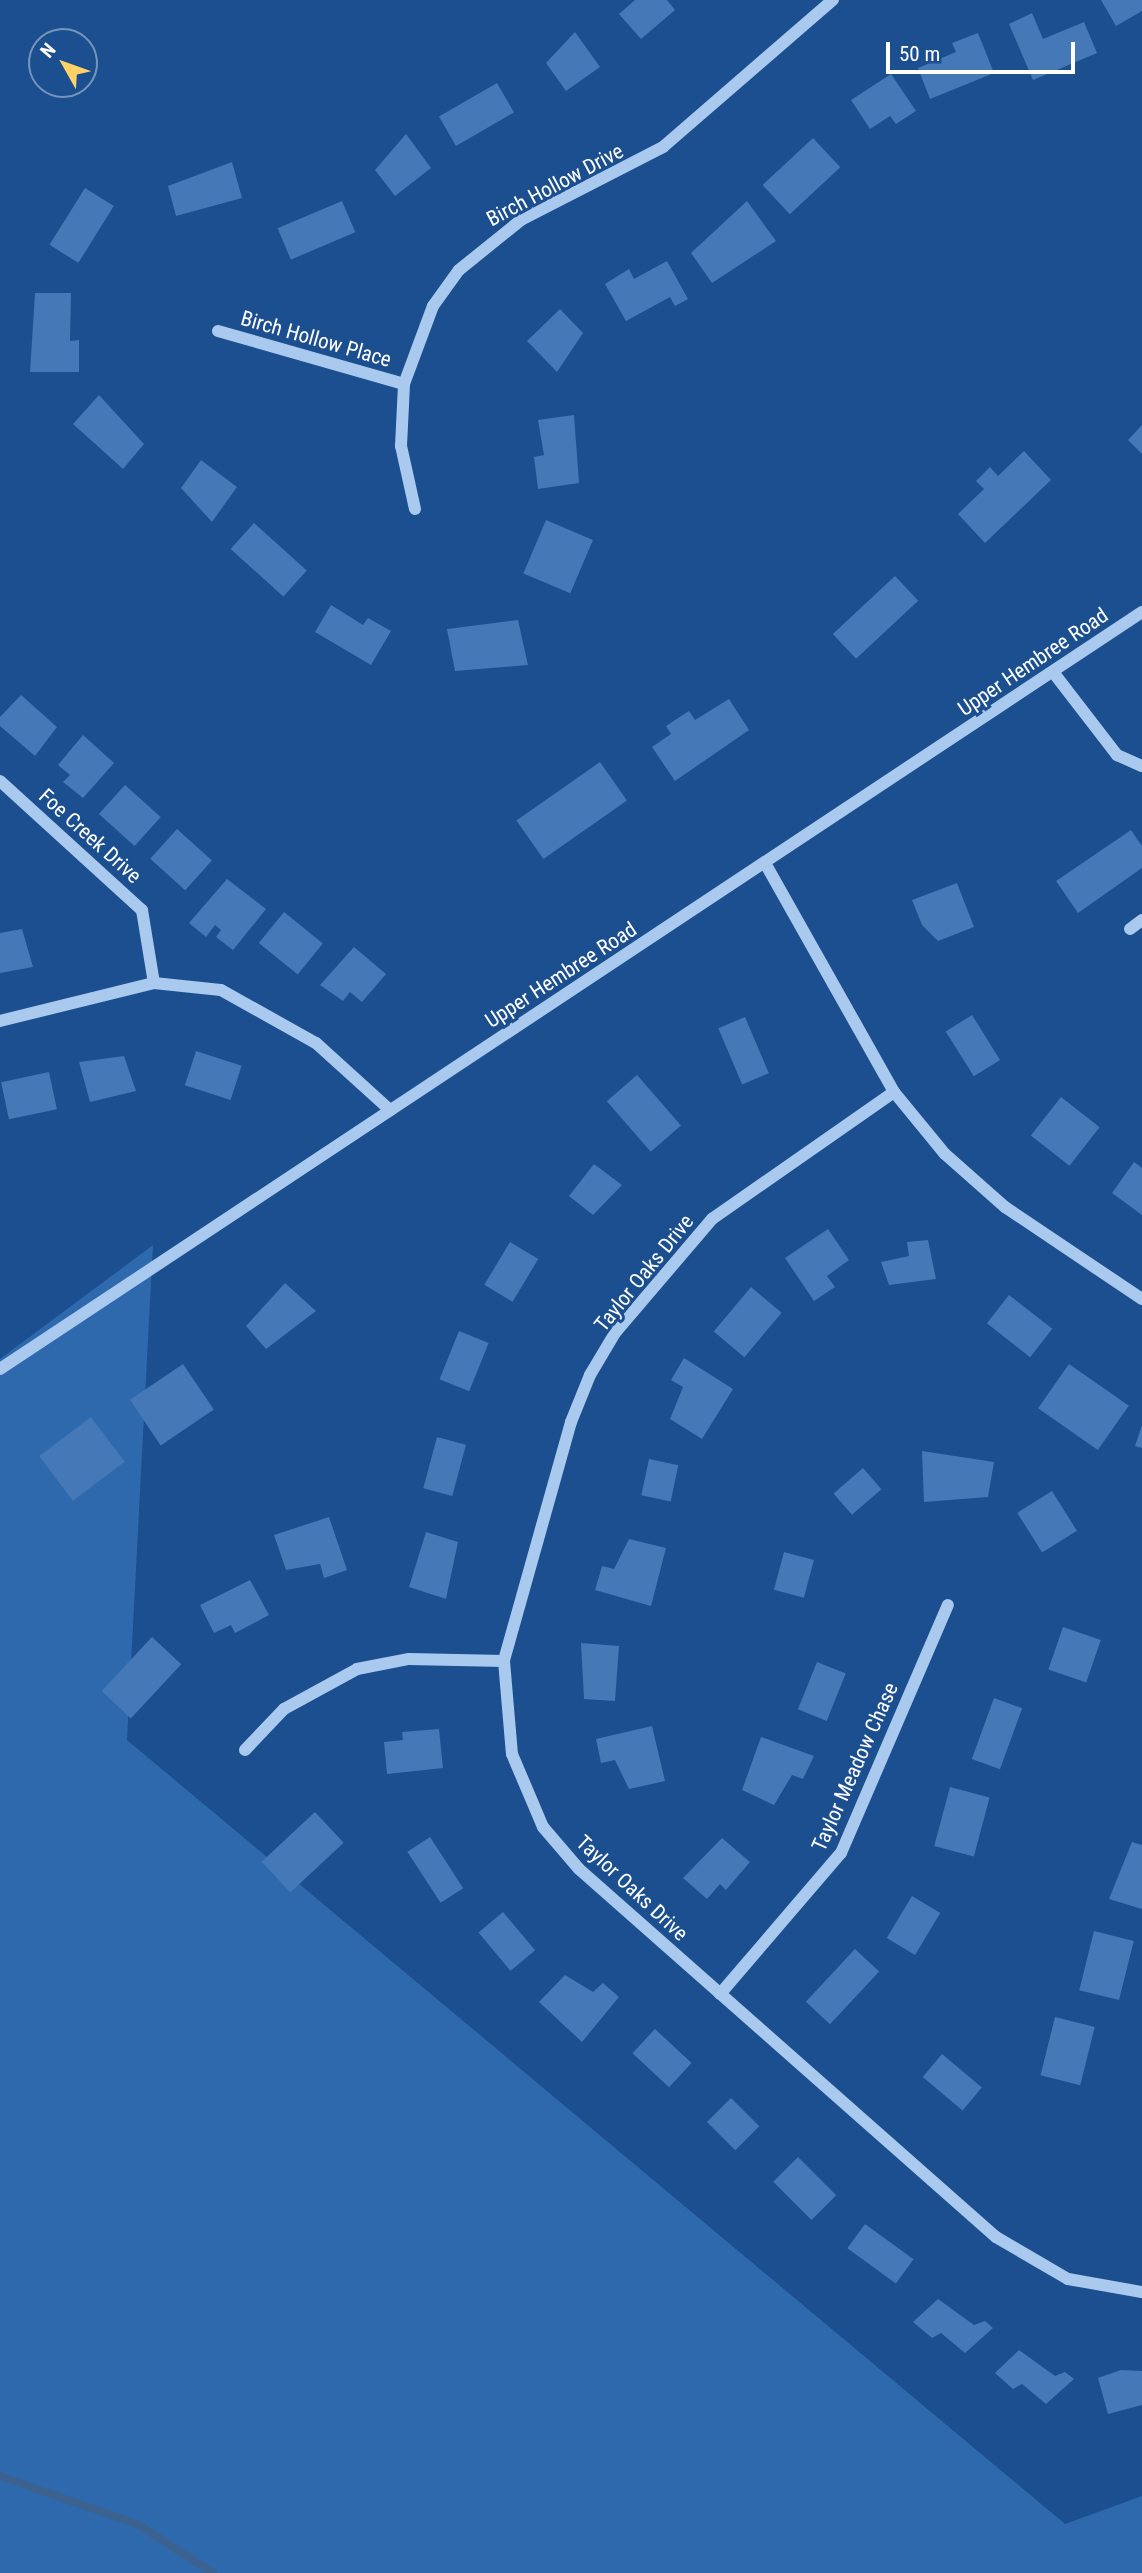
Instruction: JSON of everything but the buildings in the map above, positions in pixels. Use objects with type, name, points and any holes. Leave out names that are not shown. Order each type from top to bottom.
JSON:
[{"type":"street","name":"Birch Hollow Drive","points":[[415,509],[401,446],[404,384],[433,306],[488,242],[663,147],[833,0]]},
{"type":"street","name":"Birch Hollow Place","points":[[218,331],[404,384]]},
{"type":"street","name":"Upper Hembree Road","points":[[0,1368],[1142,612]]},
{"type":"street","points":[[1053,672],[1117,755],[1142,766]]},
{"type":"street","name":"Foe Creek Drive","points":[[0,781],[142,910],[154,983]]},
{"type":"street","points":[[765,863],[894,1092],[945,1154],[1005,1207],[1142,1299]]},
{"type":"street","points":[[1130,929],[1142,920]]},
{"type":"street","points":[[0,1021],[154,983],[221,990],[270,1013],[316,1043],[390,1110]]},
{"type":"street","name":"Taylor Oaks Drive","points":[[894,1092],[712,1219],[615,1333],[570,1422],[504,1661],[512,1754],[543,1826],[579,1869],[1027,2260],[1068,2279],[1142,2292]]},
{"type":"street","name":"Taylor Meadow Chase","points":[[720,1994],[841,1853],[948,1605]]},
{"type":"street","points":[[245,1750],[284,1709],[357,1669],[409,1659],[504,1661]]},
{"type":"shaded area","points":[[153,1245],[127,1740],[1065,2524],[1142,2496],[1142,2573],[0,2573],[0,1359]]},
{"type":"waterway","points":[[0,2476],[139,2525],[213,2573]]}]
